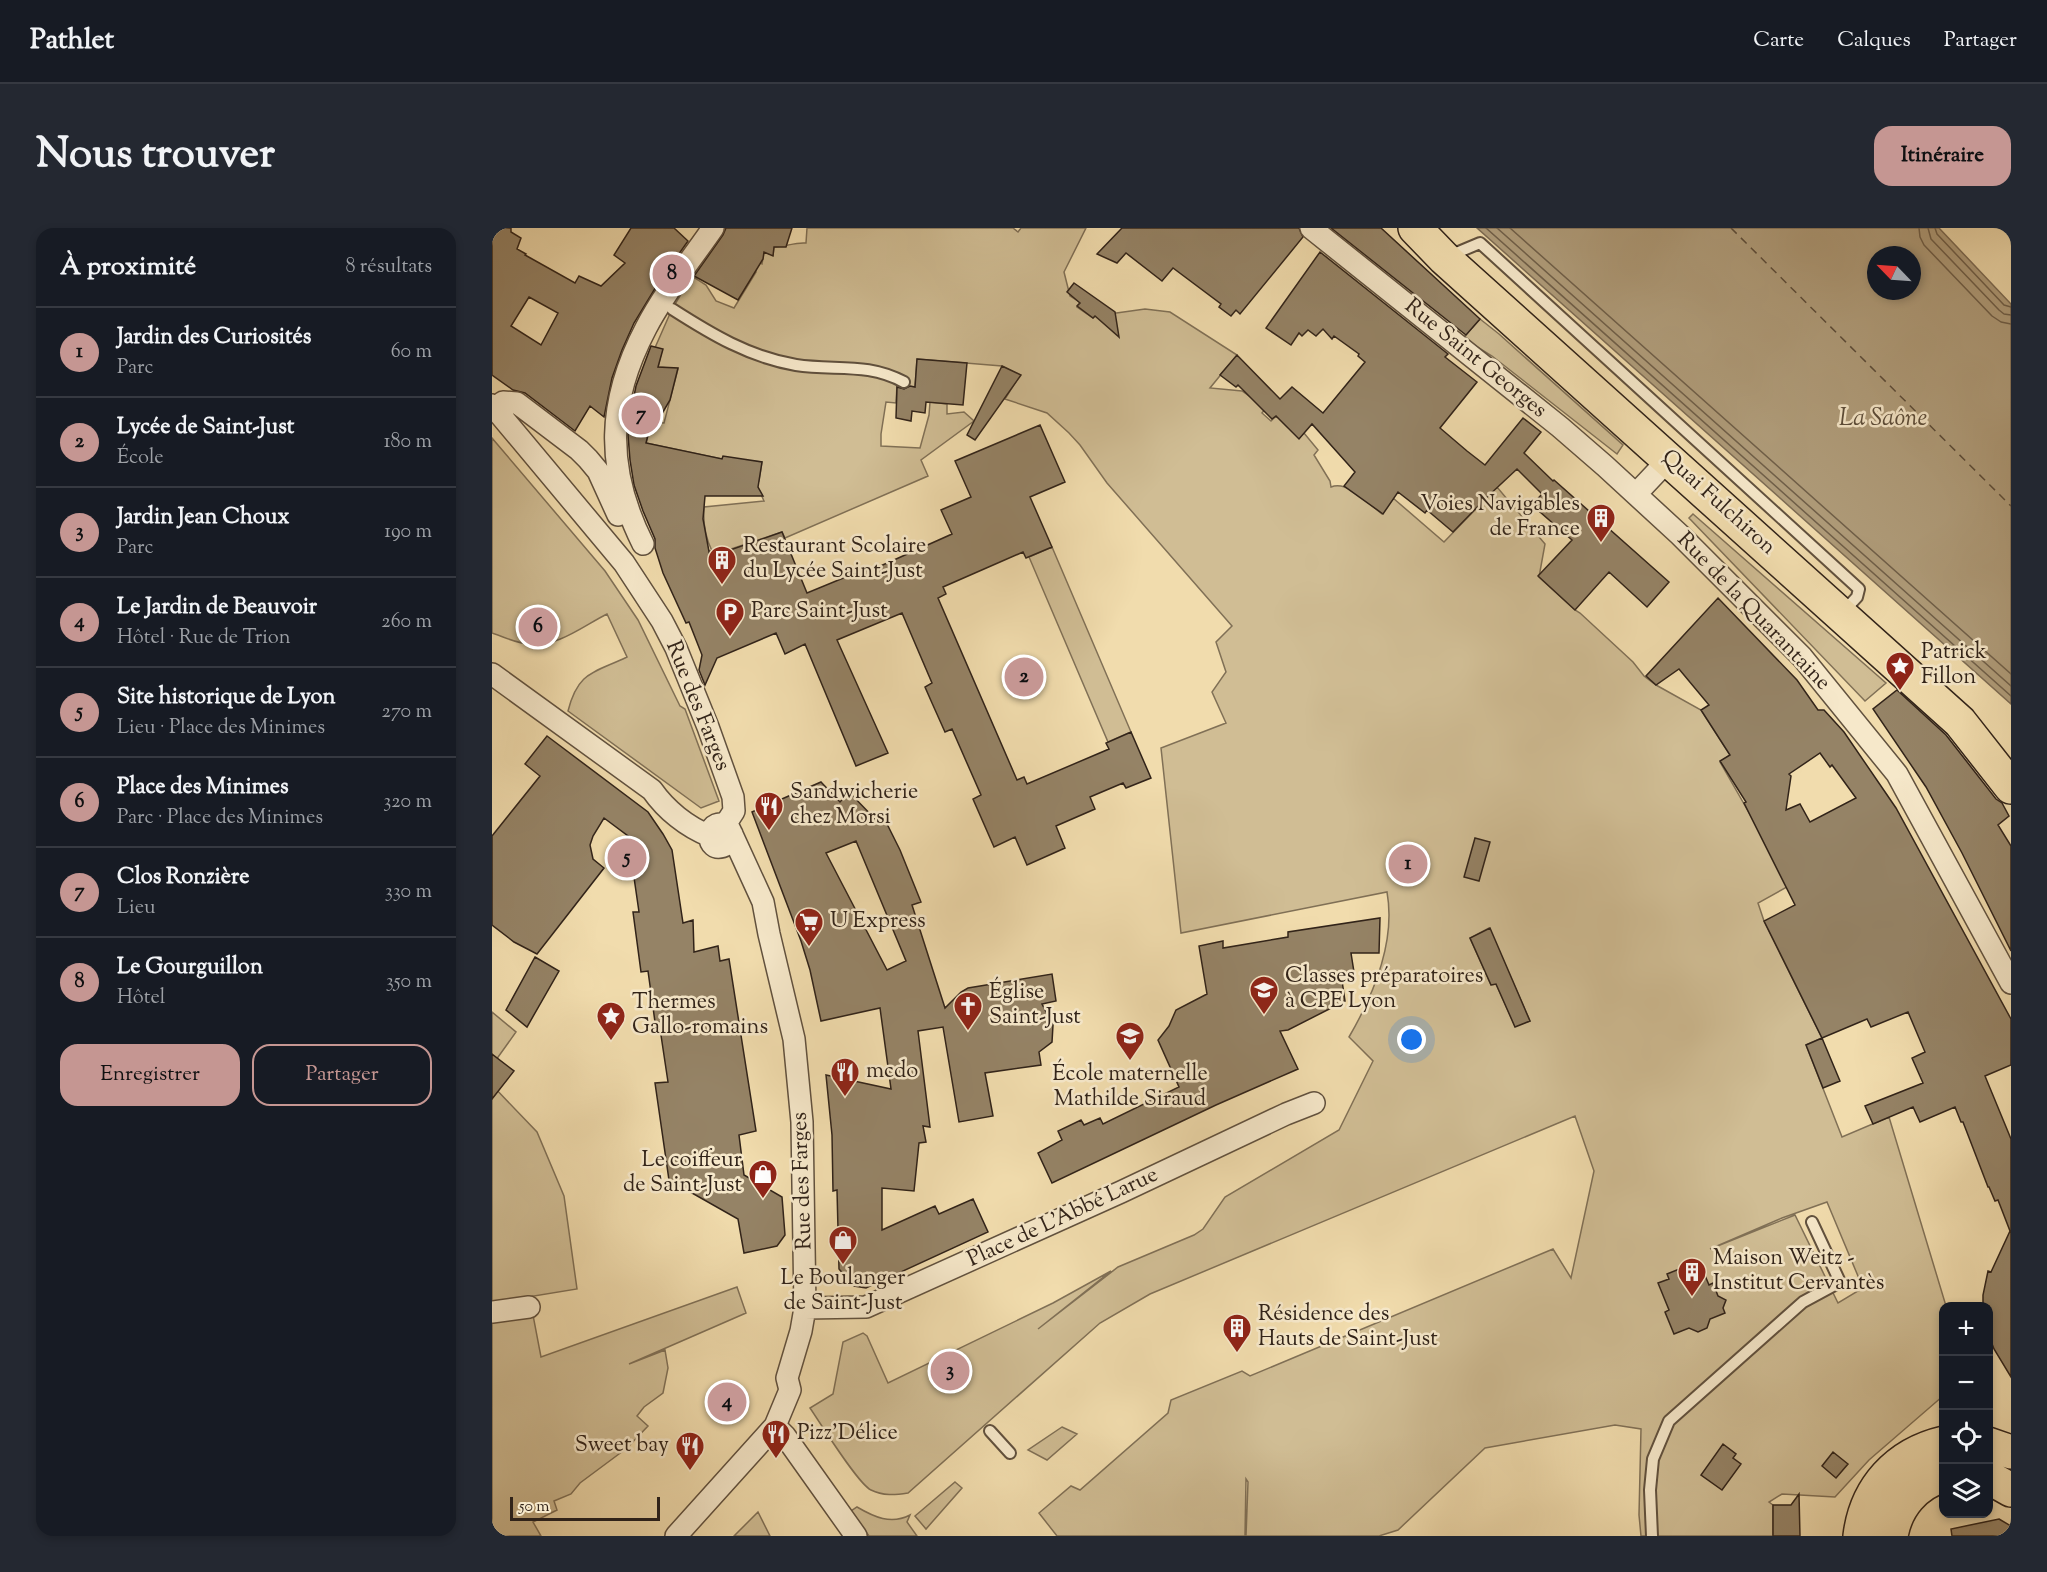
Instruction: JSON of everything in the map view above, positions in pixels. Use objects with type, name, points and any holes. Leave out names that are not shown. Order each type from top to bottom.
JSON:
[{"type":"main road","name":"Quai Fulchiron","points":[[1416,228],[1444,258],[1669,459],[1846,609],[1960,722],[2011,787]]},
{"type":"main road","points":[[1860,1536],[1866,1508],[1884,1478],[1911,1455],[1939,1445]]},
{"type":"main road","points":[[1993,1445],[2011,1452]]},
{"type":"main road","points":[[1891,1536],[1896,1517],[1906,1500],[1921,1485],[1939,1477]]},
{"type":"main road","points":[[1993,1479],[2011,1490]]},
{"type":"street","points":[[494,407],[503,402],[517,404],[579,450],[598,471],[630,535],[640,538],[621,488],[616,461],[619,407],[631,360],[647,326],[713,228]]},
{"type":"street","name":"Rue Saint Georges","points":[[1311,228],[1560,427],[1636,494]]},
{"type":"street","name":"Rue des Farges","points":[[494,407],[610,546],[662,621],[676,648],[733,797],[734,811],[721,833],[764,902],[769,934],[794,1039],[802,1122],[805,1308],[787,1378],[790,1390],[775,1426],[676,1536]]},
{"type":"street","points":[[1636,494],[1669,459]]},
{"type":"street","name":"Rue de la Quarantaine","points":[[1636,494],[1802,657],[1897,774],[2011,983]]},
{"type":"street","points":[[492,674],[652,790],[664,793],[721,833]]},
{"type":"street","name":"Place de L'Abbé Larue","points":[[805,1308],[866,1307],[1102,1201],[1286,1113],[1314,1103]]},
{"type":"street","points":[[492,1312],[529,1307]]},
{"type":"street","points":[[775,1426],[785,1436],[856,1536]]},
{"type":"lane","points":[[1444,258],[1479,243],[1859,589],[1857,597],[1846,609]]},
{"type":"lane","points":[[672,309],[716,337],[755,355],[799,365],[878,371],[904,382]]},
{"type":"lane","points":[[1652,1536],[1650,1490],[1653,1459],[1669,1421],[1803,1302],[1840,1282],[1812,1222]]},
{"type":"lane","points":[[990,1431],[1010,1453]]},
{"type":"shaded area","points":[[807,228],[1013,228],[1018,232],[1021,228],[1086,228],[1064,272],[1070,296],[1080,302],[1077,307],[1093,318],[1145,309],[1170,312],[1237,355],[1210,388],[1242,391],[1266,408],[1262,413],[1271,421],[1276,416],[1304,433],[1318,450],[1314,455],[1330,481],[1331,487],[1338,486],[1351,490],[1382,514],[1393,498],[1444,542],[1497,487],[1545,544],[1539,577],[1633,662],[1644,676],[1701,710],[1730,755],[1720,762],[1763,837],[1787,887],[1758,903],[1764,921],[1822,1038],[1806,1045],[1842,1137],[1889,1117],[1945,1302],[1939,1302],[1939,1399],[1869,1460],[1835,1497],[1782,1494],[1769,1502],[1773,1505],[1773,1536],[1641,1536],[1639,1515],[1641,1429],[1615,1425],[1485,1448],[1398,1530],[1379,1536],[1246,1536],[1248,1482],[1246,1479],[1245,1536],[1057,1536],[1039,1513],[1071,1486],[1080,1490],[1168,1413],[1171,1400],[1242,1371],[1250,1376],[1553,1249],[1571,1278],[1594,1171],[1575,1116],[1150,1294],[1100,1323],[908,1493],[876,1492],[858,1477],[810,1408],[833,1394],[843,1342],[863,1333],[867,1336],[888,1383],[1053,1303],[1111,1271],[1038,1329],[1118,1267],[1194,1235],[1203,1229],[1225,1197],[1339,1130],[1373,1061],[1349,1037],[1367,1003],[1381,967],[1386,949],[1389,911],[1387,892],[1181,933],[1161,748],[1226,723],[1212,692],[1226,672],[1216,642],[1232,626],[1107,483],[1069,433],[1047,413],[1005,399],[1020,375],[1002,366],[917,359],[915,387],[897,385],[896,403],[886,402],[881,446],[920,448],[930,402],[947,404],[947,414],[964,412],[974,421],[921,460],[928,476],[785,538],[782,532],[707,557],[705,550],[712,551],[705,529],[704,507],[764,501],[755,481],[759,481],[762,462],[722,459],[646,443],[651,422],[664,423],[678,369],[658,367],[662,350],[654,350],[672,309],[692,276],[706,285],[716,301],[734,308],[756,272],[754,260],[762,264],[764,252],[773,255],[774,247],[806,243]],"holes":[[[1489,928],[1530,1021],[1515,1026],[1496,984],[1491,985],[1470,938]],[[1827,1202],[1863,1288],[1838,1303],[1795,1215],[1710,1249],[1782,1218]]]},
{"type":"shaded area","points":[[1480,319],[1623,445],[1617,454],[1492,356],[1463,338]]},
{"type":"shaded area","points":[[492,438],[605,571],[638,620],[680,706],[685,709],[719,801],[701,808],[568,711],[572,698],[582,681],[596,671],[627,657],[607,614],[549,643],[524,643],[492,633]]},
{"type":"shaded area","points":[[1693,514],[1886,683],[1865,701],[1689,518]]},
{"type":"shaded area","points":[[1052,547],[1131,732],[1108,742],[1029,557]]},
{"type":"shaded area","points":[[492,1012],[516,1032],[496,1060],[492,1057]]},
{"type":"shaded area","points":[[492,1085],[537,1132],[564,1196],[577,1289],[492,1303]]},
{"type":"shaded area","points":[[737,1287],[746,1313],[629,1364],[665,1350],[668,1368],[663,1393],[644,1407],[637,1416],[648,1426],[627,1448],[580,1483],[571,1494],[554,1501],[557,1510],[533,1522],[541,1536],[492,1536],[492,1321],[533,1315],[541,1357]]},
{"type":"shaded area","points":[[1062,1427],[1077,1434],[1047,1460],[1028,1450]]},
{"type":"shaded area","points":[[955,1482],[962,1488],[926,1529],[915,1516]]},
{"type":"shaded area","points":[[857,1507],[876,1517],[889,1520],[910,1515],[907,1522],[917,1536],[869,1536],[851,1511]]},
{"type":"shaded area","points":[[758,1512],[770,1536],[734,1536]]},
{"type":"water","name":"La Saône","points":[[1477,228],[1939,228],[2011,304],[2011,704]]},
{"type":"building","points":[[492,228],[511,228],[511,232],[521,238],[517,249],[575,283],[579,276],[601,286],[625,263],[614,255],[631,228],[674,228],[688,241],[634,323],[612,378],[604,417],[590,406],[575,431],[525,393],[513,390],[492,375]],"holes":[[[529,297],[558,313],[541,345],[511,326]]]},
{"type":"building","points":[[726,228],[792,228],[786,247],[774,247],[773,256],[764,252],[763,259],[738,300],[694,276]]},
{"type":"building","points":[[1122,228],[1299,228],[1303,237],[1240,314],[1236,310],[1231,316],[1219,307],[1221,304],[1173,268],[1162,281],[1126,253],[1117,263],[1097,254]]},
{"type":"building","points":[[1331,228],[1381,228],[1480,319],[1466,335]]},
{"type":"building","points":[[1320,252],[1448,354],[1445,357],[1477,382],[1440,428],[1467,451],[1485,465],[1523,418],[1541,432],[1524,453],[1669,582],[1647,607],[1609,572],[1575,610],[1538,576],[1572,540],[1532,505],[1542,494],[1517,469],[1453,532],[1427,510],[1425,513],[1398,492],[1383,514],[1344,486],[1355,472],[1312,424],[1299,439],[1276,416],[1272,419],[1238,385],[1236,387],[1220,375],[1237,355],[1280,399],[1292,387],[1323,413],[1365,362],[1358,356],[1359,354],[1334,336],[1332,339],[1323,329],[1316,336],[1308,330],[1302,336],[1299,333],[1291,345],[1266,328]]},
{"type":"building","points":[[1074,283],[1115,312],[1119,337],[1095,316],[1093,318],[1077,306],[1080,303],[1067,292]]},
{"type":"building","points":[[651,346],[663,349],[658,367],[678,368],[670,400],[663,412],[655,408],[646,443],[722,459],[723,456],[762,462],[758,487],[763,496],[705,496],[703,519],[710,557],[782,532],[807,593],[853,574],[876,568],[952,534],[941,510],[971,497],[955,461],[1040,425],[1065,482],[1030,497],[1052,547],[1026,558],[1023,552],[943,587],[946,594],[938,598],[1017,780],[1024,777],[1027,784],[1109,749],[1106,743],[1131,732],[1151,778],[1126,788],[1123,783],[1090,797],[1095,809],[1056,826],[1065,848],[1027,865],[1015,837],[994,847],[973,799],[981,795],[952,729],[945,732],[925,687],[932,683],[902,613],[837,640],[888,753],[856,766],[805,644],[785,654],[776,633],[717,658],[705,685],[699,670],[702,655],[689,622],[686,623],[663,573],[655,548],[655,539],[634,485],[630,460],[628,435],[631,411],[636,386]]},
{"type":"building","points":[[917,359],[967,363],[963,405],[926,402],[925,413],[912,411],[911,421],[896,418],[897,387],[904,389],[910,386],[915,387]]},
{"type":"building","points":[[1002,366],[1021,375],[975,440],[967,435]]},
{"type":"building","points":[[1718,598],[1797,680],[1818,710],[1824,710],[1844,732],[1896,808],[2011,1019],[2011,1065],[1985,1076],[2011,1139],[2011,1377],[1993,1346],[1993,1302],[1983,1302],[1988,1271],[1991,1272],[2010,1231],[1998,1200],[1995,1201],[1988,1187],[1955,1107],[1920,1122],[1913,1107],[1873,1124],[1865,1106],[1923,1083],[1912,1058],[1925,1052],[1908,1012],[1871,1027],[1867,1019],[1822,1038],[1764,921],[1795,905],[1744,803],[1746,802],[1720,761],[1730,755],[1701,710],[1709,705],[1679,669],[1656,685],[1646,676]],"holes":[[[1820,753],[1830,767],[1832,765],[1856,798],[1810,822],[1800,804],[1786,810],[1791,776],[1789,774]]]},
{"type":"building","points":[[1897,690],[1946,735],[1996,799],[2002,803],[2009,816],[1998,825],[2011,846],[2011,951],[1926,787],[1873,709]]},
{"type":"building","points":[[547,736],[648,812],[672,850],[683,923],[693,920],[694,952],[718,946],[720,961],[729,959],[756,1131],[739,1135],[744,1175],[782,1197],[785,1235],[777,1246],[744,1253],[738,1219],[669,1180],[655,1083],[668,1082],[659,1022],[655,1022],[648,971],[641,972],[633,912],[639,912],[628,836],[604,818],[590,845],[593,859],[604,868],[537,954],[514,942],[492,925],[492,836],[540,776],[525,764]]},
{"type":"building","points":[[821,782],[840,802],[849,792],[879,823],[885,820],[921,902],[912,905],[945,1008],[968,988],[1052,974],[1056,1001],[1042,1004],[1053,1025],[1052,1042],[1039,1052],[1041,1065],[985,1073],[993,1116],[959,1122],[943,1027],[918,1031],[930,1127],[923,1126],[926,1142],[919,1143],[914,1191],[882,1188],[882,1230],[935,1206],[939,1214],[973,1199],[988,1232],[866,1288],[854,1286],[839,1269],[837,1190],[833,1191],[832,1135],[826,1075],[891,1089],[880,1008],[821,1021],[801,941],[752,812]],"holes":[[[856,841],[906,961],[887,970],[826,853]]]},
{"type":"building","points":[[1475,838],[1490,842],[1479,881],[1464,877]]},
{"type":"building","points":[[1380,918],[1379,953],[1351,953],[1354,972],[1341,974],[1345,1001],[1288,1030],[1280,1031],[1298,1069],[1216,1105],[1052,1183],[1038,1153],[1062,1140],[1058,1131],[1081,1120],[1084,1125],[1100,1118],[1103,1124],[1179,1087],[1158,1040],[1169,1026],[1176,1010],[1207,994],[1199,946],[1223,941],[1223,948],[1288,937],[1288,932]]},
{"type":"building","points":[[1490,928],[1530,1021],[1515,1027],[1496,984],[1491,985],[1470,938]]},
{"type":"building","points":[[535,957],[559,971],[527,1027],[506,1010]]},
{"type":"building","points":[[1822,1038],[1840,1081],[1823,1088],[1806,1045]]},
{"type":"building","points":[[492,1054],[514,1071],[492,1099]]},
{"type":"building","name":"Maison Weitz - Institut Cervantès","points":[[1699,1261],[1709,1285],[1713,1283],[1718,1296],[1726,1300],[1723,1308],[1725,1313],[1710,1319],[1707,1328],[1698,1332],[1689,1328],[1674,1334],[1665,1312],[1669,1310],[1658,1283],[1669,1279],[1667,1274]]},
{"type":"building","points":[[1723,1444],[1736,1454],[1733,1458],[1741,1464],[1722,1490],[1701,1475]]},
{"type":"building","points":[[1833,1452],[1848,1464],[1836,1478],[1822,1466]]},
{"type":"building","points":[[1799,1494],[1800,1536],[1773,1536],[1773,1505],[1791,1505]]},
{"type":"building","points":[[1999,1519],[2011,1526],[2011,1536],[1952,1536],[1951,1529]]},
{"type":"ferry route","points":[[1731,228],[2011,506]]},
{"type":"place","name":"Le Gourguillon","points":[[672,274]]},
{"type":"place","name":"Clos Ronzière","points":[[641,415]]},
{"type":"place","name":"Voies Navigables de France","points":[[1601,544]]},
{"type":"place","name":"Restaurant Scolaire du Lycée Saint-Just","points":[[722,586]]},
{"type":"place","name":"Place des Minimes","points":[[538,627]]},
{"type":"place","name":"Parc Saint-Just","points":[[730,638]]},
{"type":"place","name":"Lycée de Saint-Just","points":[[1024,677]]},
{"type":"place","name":"Patrick Fillon","points":[[1900,692]]},
{"type":"place","name":"Sandwicherie chez Morsi","points":[[769,832]]},
{"type":"place","name":"Site historique de Lyon","points":[[627,858]]},
{"type":"place","name":"Jardin des Curiosités","points":[[1408,864]]},
{"type":"place","name":"U Express","points":[[809,948]]},
{"type":"place","name":"Classes préparatoires à CPE Lyon","points":[[1264,1016]]},
{"type":"place","name":"Église Saint-Just","points":[[968,1032]]},
{"type":"place","name":"Thermes Gallo-romains","points":[[611,1042]]},
{"type":"place","name":"École maternelle Mathilde Siraud","points":[[1130,1062]]},
{"type":"place","name":"mcdo","points":[[845,1098]]},
{"type":"place","name":"Le coiffeur de Saint-Just","points":[[763,1200]]},
{"type":"place","name":"Le Boulanger de Saint-Just","points":[[843,1266]]},
{"type":"place","name":"Maison Weitz - Institut Cervantès","points":[[1692,1298]]},
{"type":"place","name":"Résidence des Hauts de Saint-Just","points":[[1237,1354]]},
{"type":"place","name":"Jardin Jean Choux","points":[[950,1371]]},
{"type":"place","name":"Le Jardin de Beauvoir","points":[[727,1402]]},
{"type":"place","name":"Pizz'Délice","points":[[776,1460]]},
{"type":"place","name":"Sweet bay","points":[[690,1472]]}]
